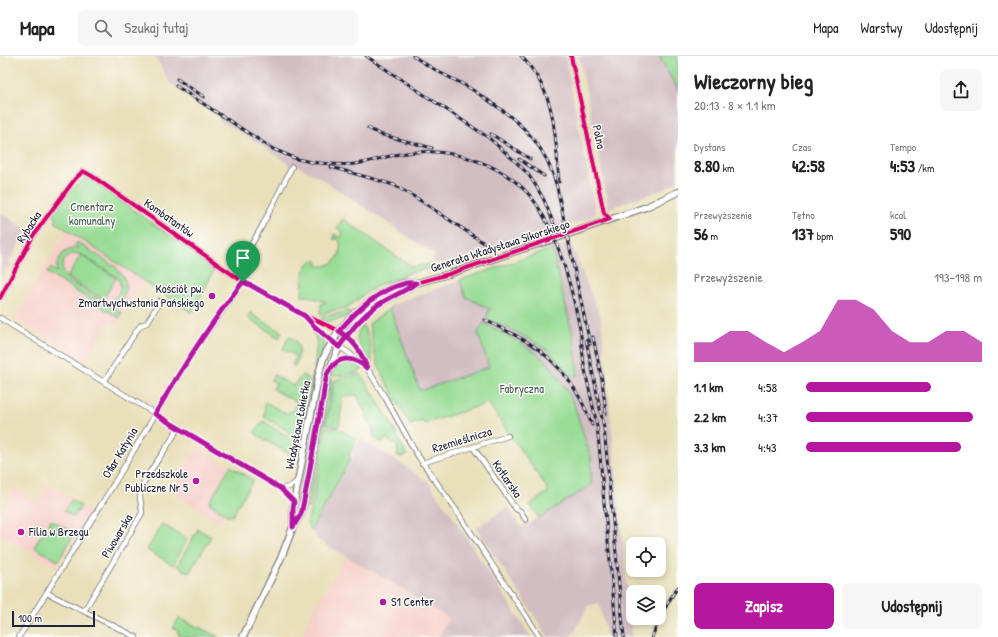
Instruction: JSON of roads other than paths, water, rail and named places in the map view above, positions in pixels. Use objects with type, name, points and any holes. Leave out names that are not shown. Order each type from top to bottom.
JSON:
[{"type":"main road","name":"Generała Władysława Sikorskiego","points":[[339,331],[354,314],[379,295],[404,283],[416,283],[450,274],[646,207],[678,192]]},
{"type":"main road","points":[[339,347],[359,320],[375,306],[410,288],[416,283]]},
{"type":"main road","name":"Władysława Łokietka","points":[[293,527],[294,502],[319,373],[323,359],[339,331]]},
{"type":"main road","name":"Władysława Łokietka","points":[[243,637],[281,558],[293,527],[301,514],[329,370],[339,347]]},
{"type":"street","name":"Polna","points":[[571,56],[604,213],[610,219]]},
{"type":"street","points":[[243,282],[250,247],[292,167]]},
{"type":"street","name":"Kombatantów","points":[[83,171],[243,282],[305,316]]},
{"type":"street","name":"Rybacka","points":[[0,298],[36,231],[75,178],[83,171]]},
{"type":"street","name":"Ofiar Katynia","points":[[19,637],[109,492],[192,353],[243,282]]},
{"type":"street","points":[[104,382],[137,330],[141,325],[147,323],[160,301]]},
{"type":"street","points":[[305,316],[339,331],[355,344],[364,358],[367,368],[422,463],[456,510],[540,637]]},
{"type":"street","points":[[305,316],[332,342],[349,353],[367,368]]},
{"type":"street","points":[[0,318],[178,428],[280,488],[294,502]]},
{"type":"street","points":[[329,370],[336,362],[342,359],[350,359],[361,363]]},
{"type":"street","name":"Piwowarska","points":[[84,611],[142,513],[141,488],[178,428]]},
{"type":"street","name":"Rzemieślnicza","points":[[422,463],[508,436]]},
{"type":"street","name":"Kotlarska","points":[[473,447],[516,509],[520,511],[526,520]]},
{"type":"street","points":[[280,488],[288,488],[293,486],[299,479]]},
{"type":"street","points":[[47,593],[136,637]]},
{"type":"railway","points":[[366,56],[489,138],[517,163],[528,174],[536,186],[544,200],[557,232]]},
{"type":"railway","points":[[413,56],[460,82],[504,112],[525,129],[541,149],[547,160],[557,187],[590,344]]},
{"type":"railway","points":[[521,56],[533,70],[548,99],[555,131],[559,182]]},
{"type":"railway","points":[[177,79],[204,97]]},
{"type":"railway","points":[[176,86],[273,149],[297,159],[316,163]]},
{"type":"railway","points":[[368,128],[379,134],[432,148]]},
{"type":"railway","points":[[491,134],[530,159]]},
{"type":"railway","points":[[310,162],[349,165],[409,152],[440,152],[451,154],[480,162],[496,169],[512,179],[526,191],[537,205],[559,249],[569,281],[580,329],[585,371],[597,427],[617,637]]},
{"type":"railway","points":[[519,159],[544,176]]},
{"type":"railway","points":[[331,167],[394,185],[418,199],[487,245]]},
{"type":"railway","points":[[485,320],[526,341],[552,361],[576,390],[592,425]]},
{"type":"railway","points":[[593,337],[602,380],[606,413]]},
{"type":"railway","points":[[586,340],[604,428],[624,637]]},
{"type":"railway","points":[[652,637],[657,624],[678,587]]},
{"type":"place","name":"Kościół pw. Zmartwychwstania Pańskiego","points":[[212,296]]},
{"type":"place","name":"Przedszkole Publiczne Nr 5","points":[[196,481]]},
{"type":"place","name":"Filia w Brzegu","points":[[21,532]]},
{"type":"place","name":"S1 Center","points":[[383,602]]},
{"type":"park label","name":"Cmentarz komunalny","points":[[92,214]]},
{"type":"park label","name":"Fabryczna","points":[[522,389]]}]
